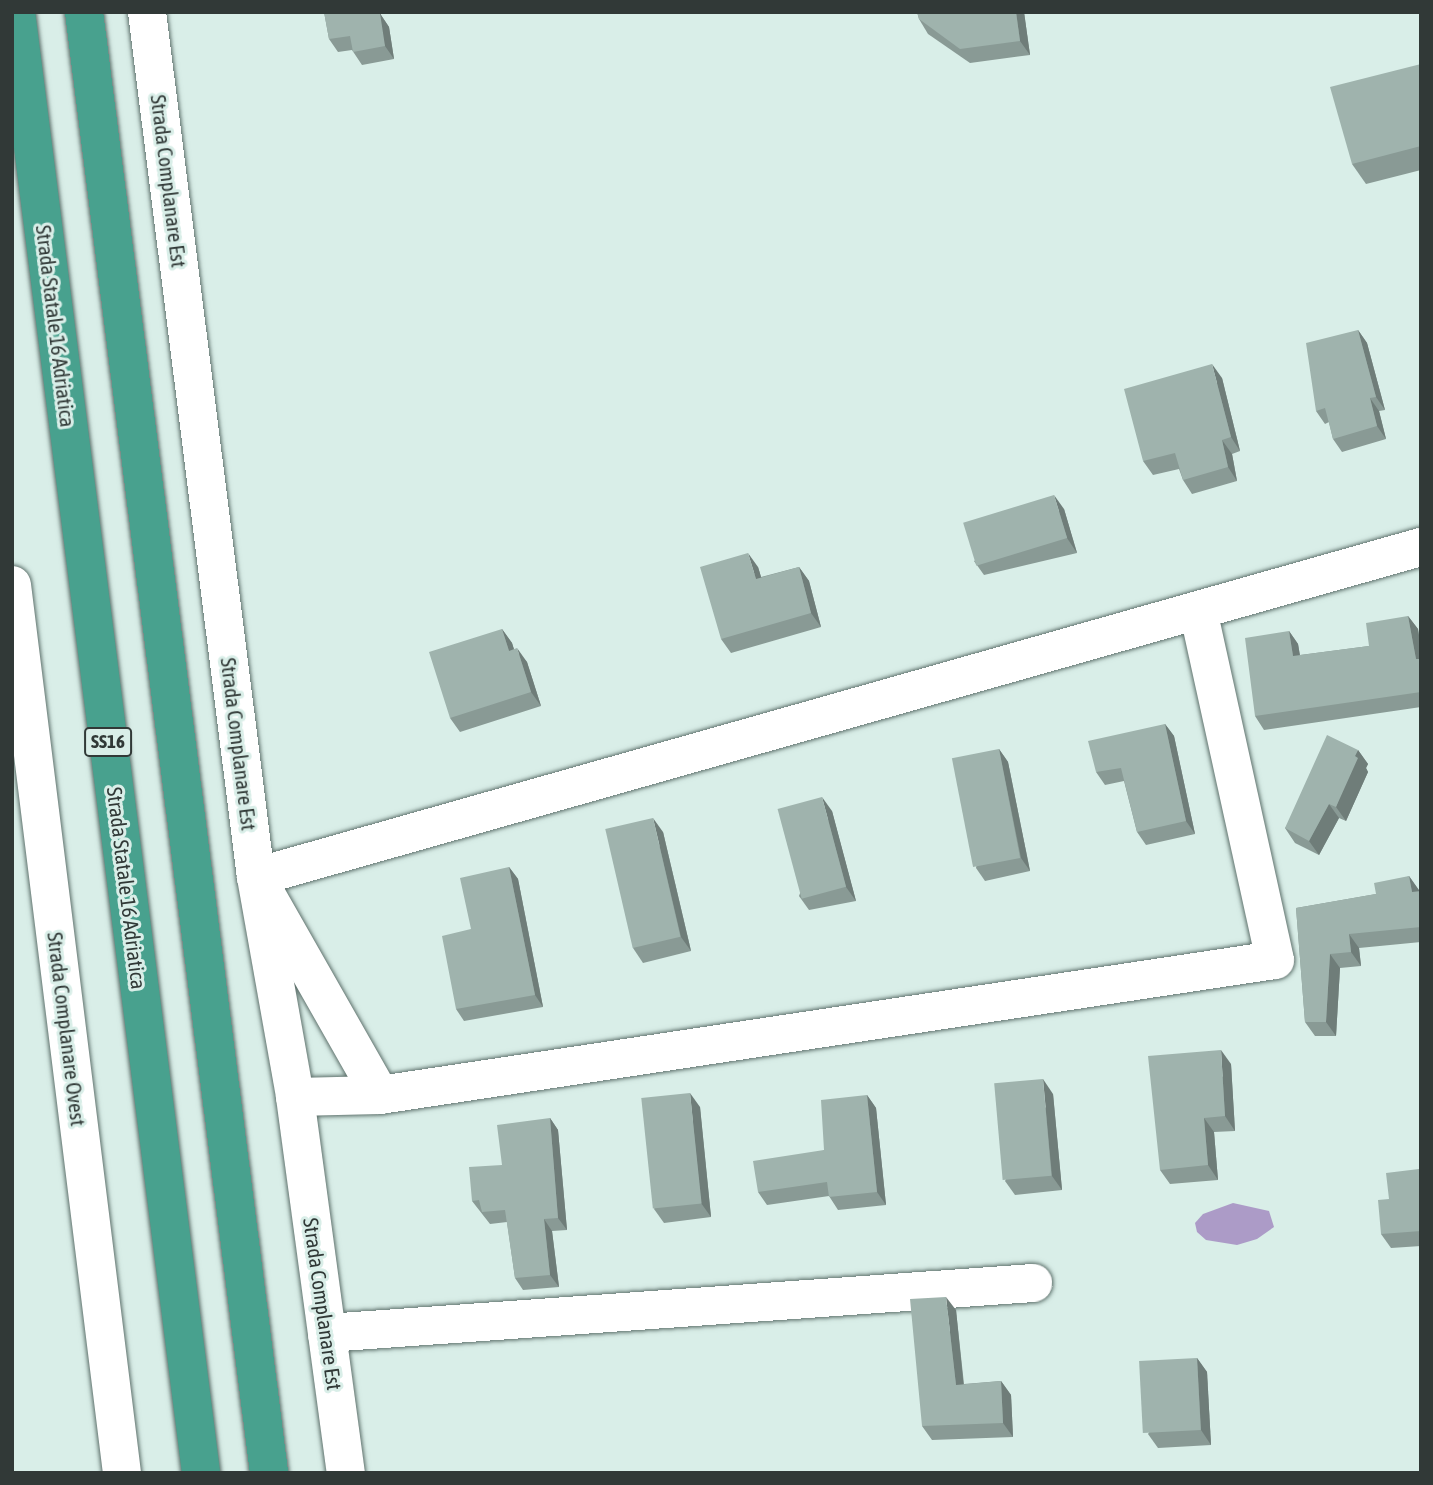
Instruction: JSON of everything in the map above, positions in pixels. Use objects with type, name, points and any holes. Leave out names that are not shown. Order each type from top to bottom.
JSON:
[{"type":"highway","name":"Strada Statale 16 Adriatica","points":[[16,12],[201,1473]]},
{"type":"highway","points":[[84,12],[269,1473]]},
{"type":"street","name":"Strada Complanare Est","points":[[148,12],[256,877],[295,1097],[346,1473]]},
{"type":"street","points":[[380,1095],[256,877],[1421,547]]},
{"type":"street","name":"Strada Complanare Ovest","points":[[12,584],[122,1473]]},
{"type":"street","points":[[295,1097],[380,1095],[1275,960],[1198,611]]},
{"type":"street","points":[[327,1333],[1034,1283]]},
{"type":"shaded area","points":[[1233,1203],[1269,1211],[1274,1227],[1257,1239],[1237,1245],[1206,1240],[1197,1232],[1195,1223],[1203,1214]]},
{"type":"building","points":[[324,12],[380,13],[385,46],[353,52],[350,36],[329,39]]},
{"type":"building","points":[[917,12],[1016,12],[1020,41],[960,49],[919,19]]},
{"type":"building","points":[[1421,64],[1421,146],[1352,164],[1330,87]]},
{"type":"building","points":[[1358,330],[1376,397],[1370,398],[1377,426],[1333,439],[1325,408],[1316,411],[1306,343]]},
{"type":"building","points":[[1212,364],[1231,437],[1222,440],[1228,467],[1183,480],[1175,453],[1143,461],[1124,389]]},
{"type":"building","points":[[1054,495],[1067,538],[976,566],[963,523]]},
{"type":"building","points":[[748,553],[756,579],[799,567],[811,613],[721,639],[700,567]]},
{"type":"building","points":[[1408,616],[1416,659],[1421,659],[1421,692],[1255,716],[1245,638],[1289,631],[1293,656],[1369,646],[1366,623]]},
{"type":"building","points":[[502,629],[509,651],[517,648],[531,692],[450,718],[429,652]]},
{"type":"building","points":[[1165,724],[1186,821],[1137,832],[1121,768],[1096,772],[1088,741]]},
{"type":"building","points":[[1327,735],[1358,750],[1355,756],[1358,758],[1336,807],[1329,804],[1309,841],[1285,828]]},
{"type":"building","points":[[999,749],[1020,858],[973,867],[952,758]]},
{"type":"building","points":[[822,797],[846,887],[802,899],[778,809]]},
{"type":"building","points":[[653,818],[680,937],[633,948],[605,829]]},
{"type":"building","points":[[509,867],[535,995],[456,1009],[442,936],[471,929],[460,878]]},
{"type":"building","points":[[1409,876],[1412,892],[1421,891],[1421,927],[1349,934],[1351,952],[1330,954],[1326,1022],[1305,1022],[1296,908],[1376,894],[1374,883]]},
{"type":"building","points":[[1221,1050],[1225,1116],[1204,1118],[1208,1165],[1160,1170],[1148,1056]]},
{"type":"building","points":[[1043,1079],[1051,1176],[1003,1180],[994,1083]]},
{"type":"building","points":[[690,1093],[702,1203],[653,1209],[641,1098]]},
{"type":"building","points":[[867,1095],[877,1192],[829,1197],[827,1182],[758,1192],[753,1161],[824,1150],[821,1100]]},
{"type":"building","points":[[550,1118],[558,1218],[544,1219],[550,1275],[515,1278],[505,1210],[482,1212],[479,1200],[472,1201],[469,1167],[502,1165],[497,1125]]},
{"type":"building","points":[[1419,1169],[1421,1231],[1381,1234],[1378,1200],[1389,1199],[1386,1173]]},
{"type":"building","points":[[946,1297],[956,1385],[1001,1381],[1003,1423],[922,1426],[910,1299]]},
{"type":"building","points":[[1197,1358],[1201,1430],[1143,1433],[1139,1361]]}]
